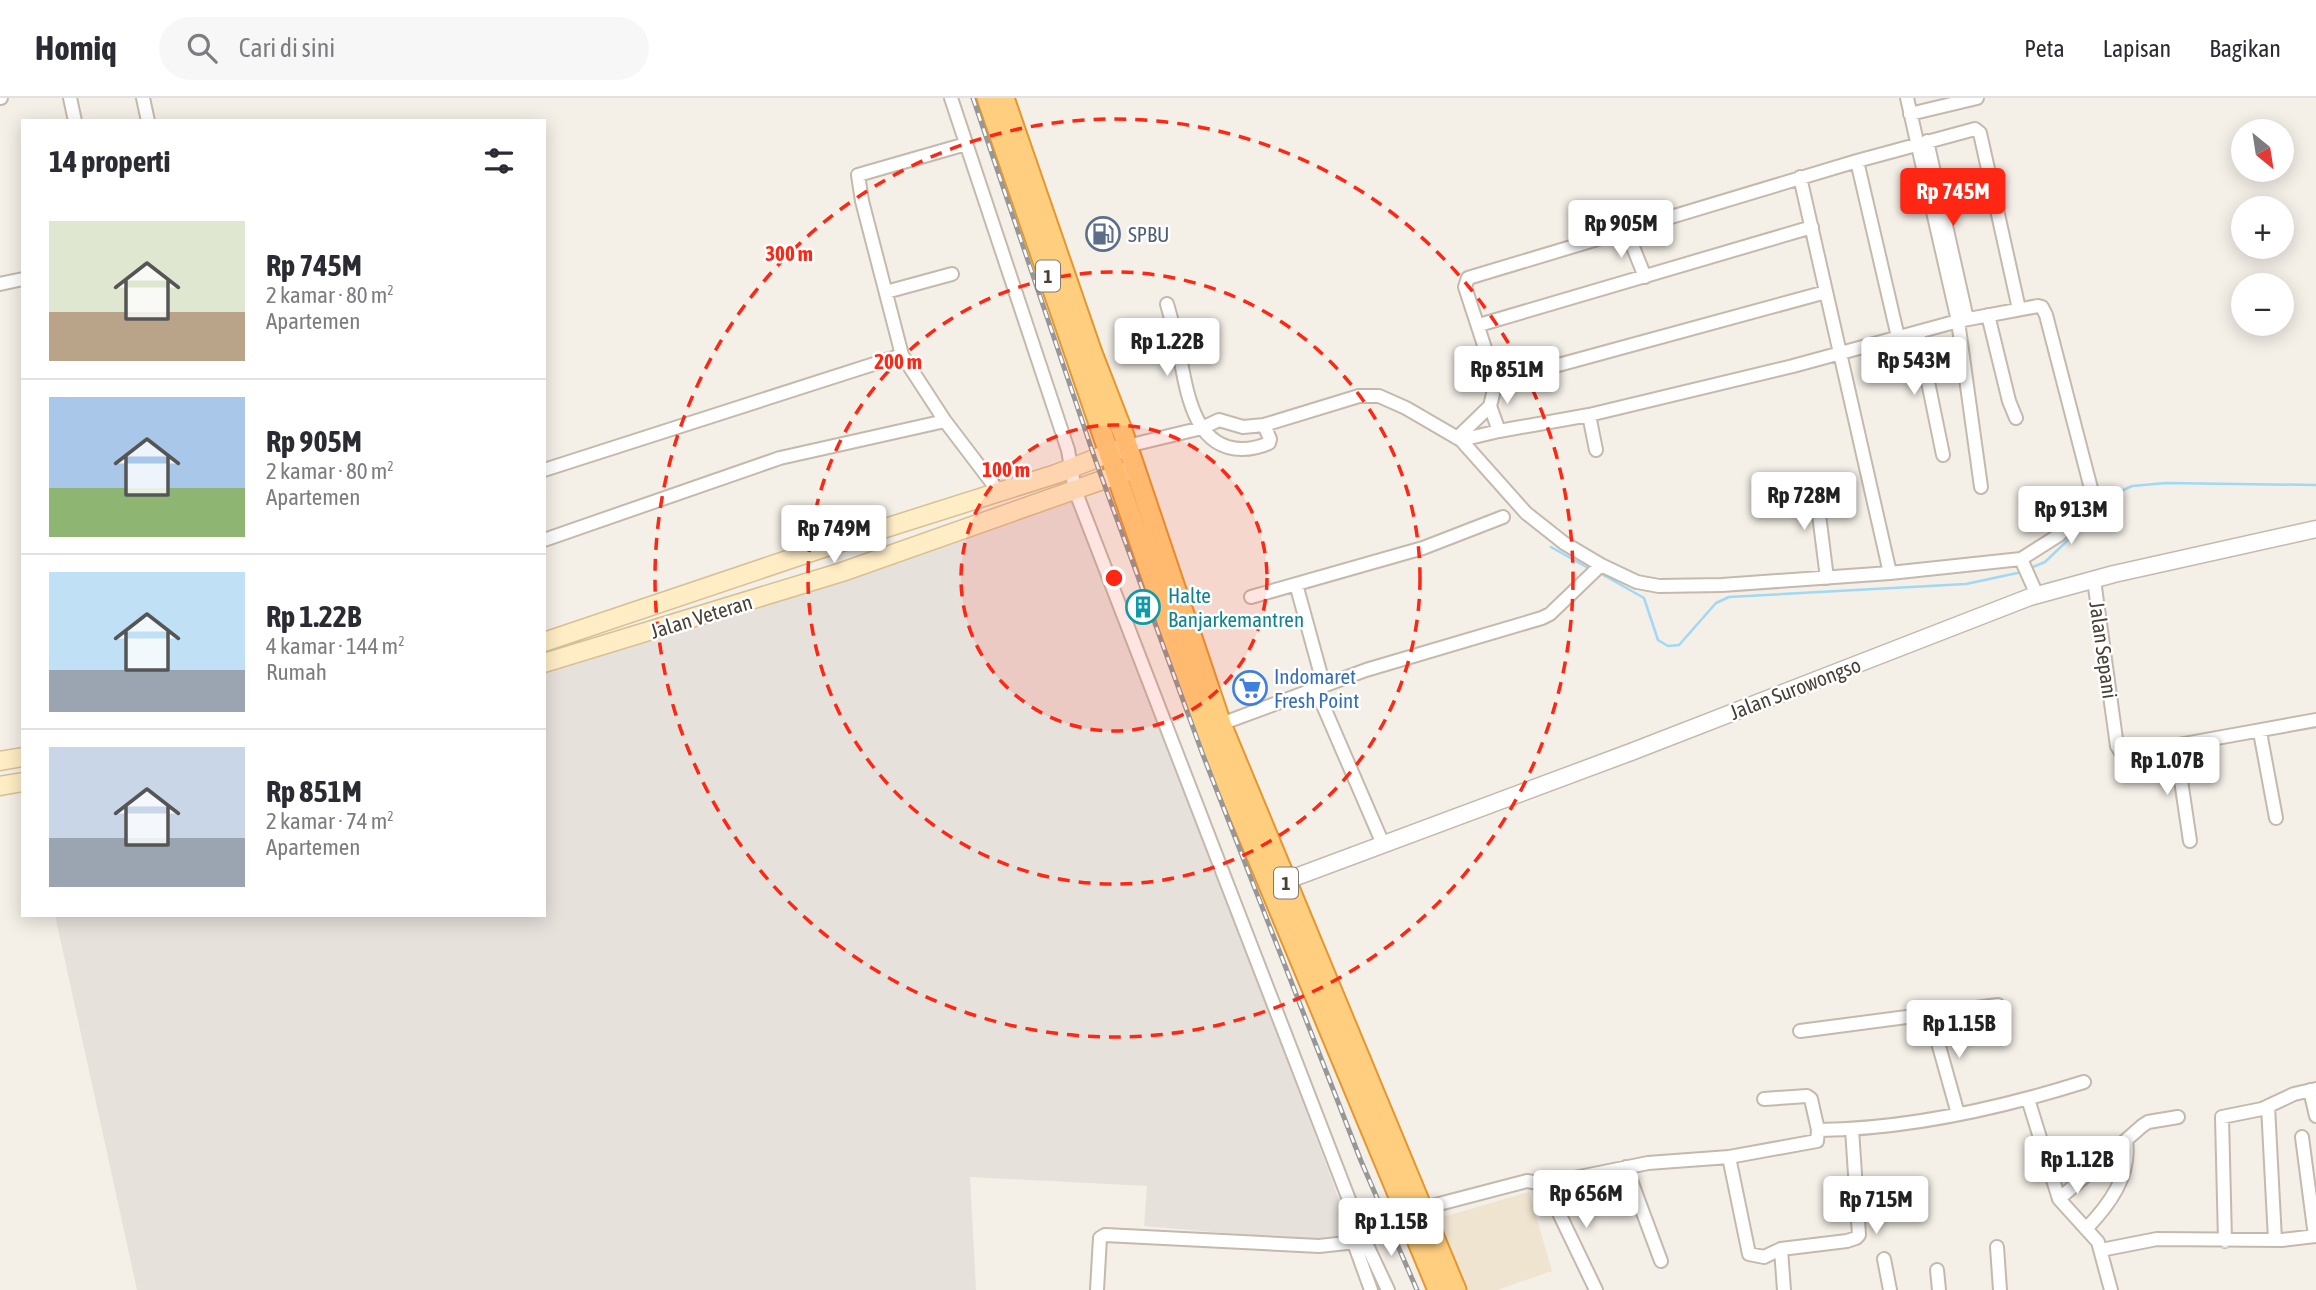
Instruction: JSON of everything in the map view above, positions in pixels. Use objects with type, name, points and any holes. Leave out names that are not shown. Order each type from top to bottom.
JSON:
[{"type":"highway","name":"1","points":[[987,98],[1119,449]]},
{"type":"highway","name":"1","points":[[1004,98],[1087,340],[1206,732],[1414,1211],[1456,1290]]},
{"type":"highway","name":"1","points":[[1126,471],[1221,724],[1414,1211],[1438,1290]]},
{"type":"main road","name":"Jalan Veteran","points":[[546,641],[999,492],[1119,449]]},
{"type":"main road","name":"Jalan Veteran","points":[[546,662],[842,572],[1126,471]]},
{"type":"main road","points":[[835,544],[842,572]]},
{"type":"main road","points":[[0,761],[21,757]]},
{"type":"main road","points":[[0,786],[21,782]]},
{"type":"street","points":[[70,98],[75,119]]},
{"type":"street","points":[[143,98],[148,119]]},
{"type":"street","points":[[951,98],[1068,450],[1076,491],[1359,1242],[1371,1290]]},
{"type":"street","points":[[1907,98],[1910,114],[1922,142],[1963,320],[1981,487]]},
{"type":"street","points":[[1910,114],[1977,98]]},
{"type":"street","points":[[1459,439],[1490,406],[1496,382],[1465,287],[1468,278],[1922,142],[1975,130],[1980,133],[2019,309]]},
{"type":"street","points":[[966,144],[858,175],[862,201],[902,355],[946,421],[999,492]]},
{"type":"street","points":[[1857,161],[1898,337]]},
{"type":"street","points":[[1800,177],[1890,573]]},
{"type":"street","points":[[1479,325],[1812,228]]},
{"type":"street","points":[[1628,232],[1645,277]]},
{"type":"street","points":[[886,292],[952,274]]},
{"type":"street","points":[[0,284],[21,279]]},
{"type":"street","points":[[1496,382],[1826,292]]},
{"type":"street","points":[[1167,304],[1186,388],[1208,430],[1223,446],[1238,449],[1263,446],[1266,431]]},
{"type":"street","points":[[1119,449],[1208,430],[1219,420],[1266,431],[1359,396],[1379,396],[1406,408],[1459,439],[1526,513],[1597,569],[1659,586],[2025,567],[2094,500],[2044,309],[2038,306],[1963,320],[1590,415],[1459,439]]},
{"type":"street","points":[[1988,315],[2009,401],[2016,418]]},
{"type":"street","points":[[1917,333],[1943,455]]},
{"type":"street","points":[[546,469],[902,355]]},
{"type":"street","points":[[1490,406],[1499,430]]},
{"type":"street","points":[[1590,415],[1596,450]]},
{"type":"street","points":[[546,539],[779,458],[946,421]]},
{"type":"street","points":[[1815,483],[1827,578]]},
{"type":"street","points":[[1251,597],[1423,548],[1503,517]]},
{"type":"street","name":"Jalan Surowongso","points":[[1285,881],[2037,596],[2094,580],[2316,529]]},
{"type":"street","points":[[2025,567],[2037,596]]},
{"type":"street","points":[[1221,724],[1366,670],[1542,618],[1550,614],[1597,569]]},
{"type":"street","name":"Jalan Sepani","points":[[2094,580],[2117,746],[2123,755],[2128,756],[2176,747]]},
{"type":"street","points":[[1296,584],[1320,687],[1383,844]]},
{"type":"street","points":[[2190,841],[2176,747],[2316,720]]},
{"type":"street","points":[[2260,732],[2276,818]]},
{"type":"street","points":[[1800,1031],[1997,1005]]},
{"type":"street","points":[[1930,1014],[1958,1114]]},
{"type":"street","points":[[1818,1130],[1852,1129],[1958,1114],[2028,1099],[2084,1082]]},
{"type":"street","points":[[2225,1241],[2221,1121],[2225,1116],[2268,1106],[2294,1094],[2313,1090],[2316,1116]]},
{"type":"street","points":[[1414,1211],[1527,1181],[1545,1184],[1648,1163],[1729,1157],[1817,1140],[1818,1130],[1809,1097],[1764,1099]]},
{"type":"street","points":[[2028,1099],[2059,1199],[2101,1250],[2111,1290]]},
{"type":"street","points":[[2268,1106],[2275,1240]]},
{"type":"street","points":[[2059,1199],[2148,1122],[2178,1117]]},
{"type":"street","points":[[1729,1157],[1749,1254],[1760,1257],[1782,1250],[1847,1241],[1859,1235],[1852,1129]]},
{"type":"street","points":[[2101,1250],[2157,1239],[2225,1241],[2316,1236],[2302,1137]]},
{"type":"street","points":[[2086,1229],[2103,1212],[2120,1183],[2127,1160],[2126,1141]]},
{"type":"street","points":[[1626,1167],[1661,1261]]},
{"type":"street","points":[[1545,1184],[1596,1290]]},
{"type":"street","points":[[1097,1290],[1100,1238],[1105,1235],[1319,1246],[1359,1242]]},
{"type":"street","points":[[1359,1242],[1388,1290]]},
{"type":"street","points":[[1997,1247],[2000,1290]]},
{"type":"street","points":[[1782,1250],[1784,1290]]},
{"type":"street","points":[[1884,1259],[1890,1290]]},
{"type":"street","points":[[1937,1270],[1939,1290]]},
{"type":"shaded area","points":[[1075,490],[1353,1237],[1340,1240],[1304,1240],[1144,1226],[1147,1186],[970,1177],[976,1290],[137,1290],[55,917],[546,917],[546,662]]},
{"type":"shaded area","points":[[1529,1192],[1552,1271],[1497,1290],[1466,1290],[1436,1219]]},
{"type":"waterway","points":[[2028,569],[2045,562],[2117,493],[2132,486],[2166,483],[2316,485]]},
{"type":"waterway","points":[[1551,547],[1590,569]]},
{"type":"waterway","points":[[1600,573],[1644,598],[1658,640],[1668,646],[1679,645],[1716,603],[1729,597],[1966,584],[2022,572]]},
{"type":"railway","points":[[973,98],[1095,459],[1203,755],[1361,1161],[1417,1290]]},
{"type":"place","name":"SPBU","points":[[1103,234]]},
{"type":"place","name":"Halte Banjarkemantren","points":[[1143,607]]},
{"type":"place","name":"Indomaret Fresh Point","points":[[1250,688]]}]
